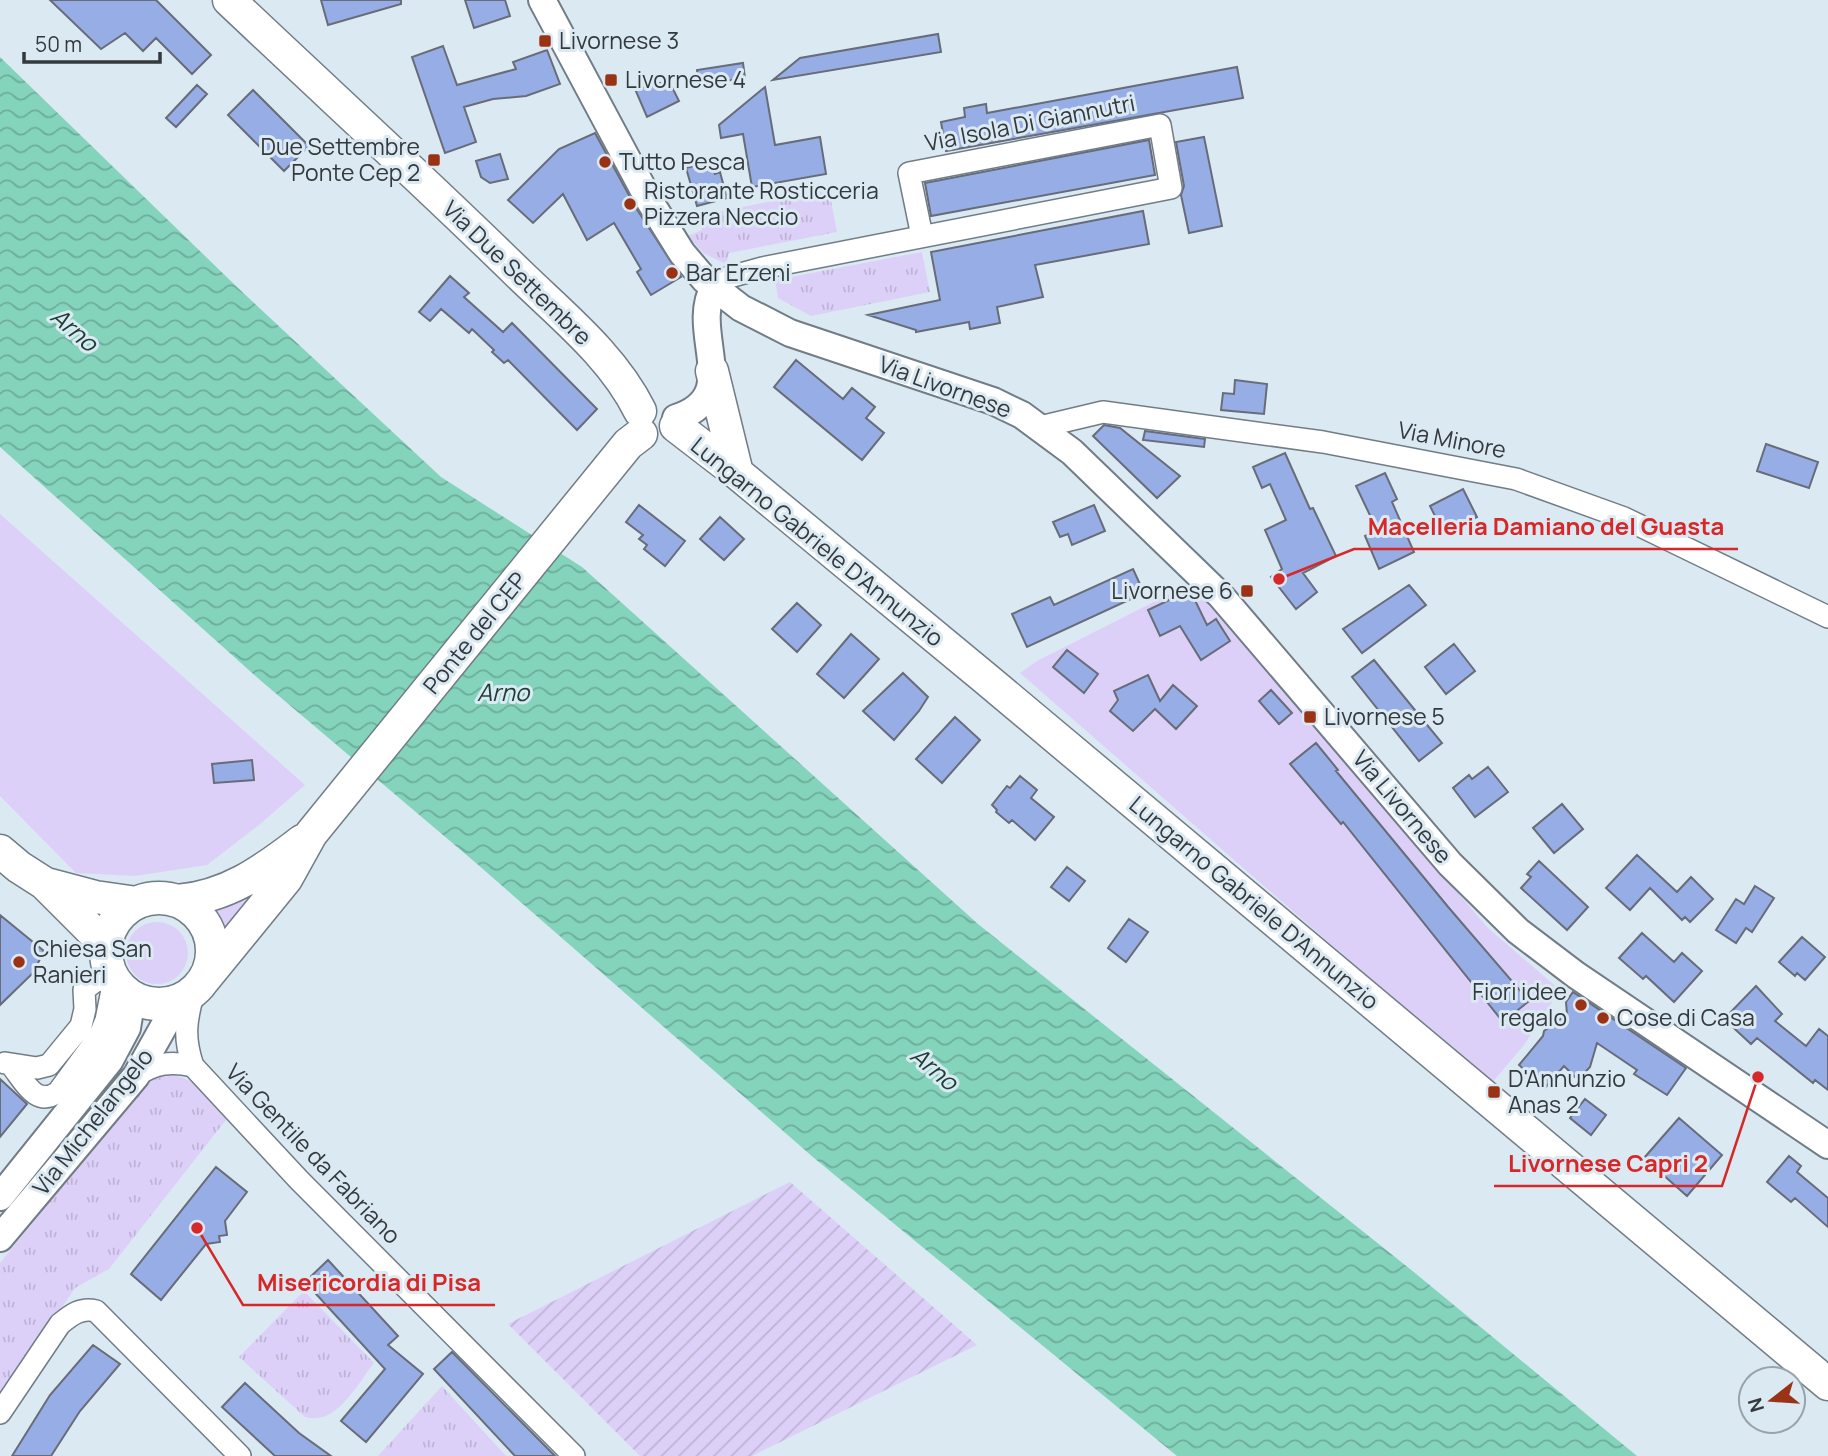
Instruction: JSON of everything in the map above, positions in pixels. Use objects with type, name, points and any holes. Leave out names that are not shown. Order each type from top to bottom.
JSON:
[{"type":"main road","name":"Via Due Settembre","points":[[229,0],[551,305],[607,362],[633,396],[641,423]]},
{"type":"main road","points":[[712,371],[737,473]]},
{"type":"main road","points":[[641,423],[645,439],[657,442],[669,438],[676,422]]},
{"type":"main road","name":"Lungarno Gabriele D'Annunzio","points":[[676,422],[1828,1384]]},
{"type":"main road","name":"Ponte del CEP","points":[[191,991],[286,879],[312,834],[628,444],[641,423]]},
{"type":"main road","name":"Ponte del CEP","points":[[177,901],[209,896],[243,883],[312,834]]},
{"type":"main road","points":[[0,851],[44,883],[106,945]]},
{"type":"main road","points":[[44,883],[95,897],[136,903]]},
{"type":"main road","points":[[157,898],[177,901],[199,917],[209,936],[211,962],[191,991],[154,1004],[120,985],[106,958],[106,945],[113,924],[123,912],[136,903],[157,898]]},
{"type":"street","name":"Via Livornese","points":[[542,0],[607,125],[676,244],[691,265],[714,287],[741,307],[790,333],[979,396],[1008,408],[1041,427],[1125,501],[1221,596],[1450,864],[1518,931],[1576,975],[1827,1142]]},
{"type":"street","name":"Via Isola Di Giannutri","points":[[714,287],[726,278],[745,272],[1171,188],[1160,125],[909,173],[922,236]]},
{"type":"street","points":[[676,422],[708,398],[712,371],[705,316],[714,287]]},
{"type":"street","name":"Via Minore","points":[[1041,427],[1103,412],[1323,442],[1516,479],[1624,519],[1828,617]]},
{"type":"street","points":[[94,982],[120,985],[100,1035],[58,1092],[47,1097],[35,1095],[6,1063],[37,1068],[49,1065],[81,1026],[85,1009],[84,990],[94,982]]},
{"type":"street","name":"Via Michelangelo","points":[[0,1197],[110,1060],[127,1028],[120,985]]},
{"type":"street","name":"Via Gentile da Fabriano","points":[[191,991],[185,1026],[192,1066],[299,1180],[574,1456]]},
{"type":"street","name":"Via Michelangelo","points":[[0,1238],[136,1076],[191,991]]},
{"type":"street","name":"Via Gentile da Fabriano","points":[[136,1076],[162,1063],[192,1066]]},
{"type":"street","points":[[0,1413],[60,1324],[72,1314],[89,1309],[96,1311],[240,1456]]},
{"type":"green space","points":[[829,190],[837,232],[729,253],[726,264],[703,253],[688,236],[702,230],[701,215]]},
{"type":"green space","points":[[922,252],[930,292],[811,316],[778,298],[775,280]]},
{"type":"green space","points":[[0,514],[305,785],[207,865],[135,876],[76,873],[0,796]]},
{"type":"green space","points":[[1191,583],[1488,928],[1560,990],[1524,1045],[1491,1084],[1020,673],[1037,661]]},
{"type":"green space","points":[[258,886],[265,896],[218,949],[213,928],[199,910]]},
{"type":"green space","points":[[157,922],[179,931],[188,953],[179,975],[157,984],[135,975],[126,953],[135,931]]},
{"type":"green space","points":[[167,1075],[194,1083],[229,1116],[109,1269],[75,1288],[0,1398],[0,1263],[139,1090],[148,1081]]},
{"type":"green space","points":[[790,1182],[977,1345],[752,1456],[640,1456],[508,1324]]},
{"type":"green space","points":[[304,1291],[374,1363],[345,1401],[327,1415],[316,1418],[305,1417],[239,1357]]},
{"type":"green space","points":[[442,1386],[506,1456],[378,1456]]},
{"type":"water","name":"Arno","points":[[0,57],[238,288],[441,477],[582,567],[978,924],[1415,1273],[1637,1456],[1177,1456],[814,1158],[476,863],[260,680],[0,447]]},
{"type":"building","points":[[50,0],[156,0],[211,55],[192,74],[156,38],[143,51],[125,33],[101,49]]},
{"type":"building","points":[[321,0],[401,0],[401,4],[328,25]]},
{"type":"building","points":[[465,0],[505,0],[510,16],[474,28]]},
{"type":"building","points":[[938,34],[941,52],[773,80],[800,58]]},
{"type":"building","points":[[443,46],[457,85],[516,69],[513,62],[547,50],[560,84],[526,96],[493,99],[464,107],[476,142],[445,153],[412,57]]},
{"type":"building","points":[[743,63],[745,78],[699,85],[697,70]]},
{"type":"building","points":[[1237,67],[1243,98],[946,151],[941,122],[965,117],[964,108],[986,104],[987,113]]},
{"type":"building","points":[[669,81],[679,101],[647,117],[635,89]]},
{"type":"building","points":[[197,85],[207,94],[176,127],[166,118]]},
{"type":"building","points":[[765,87],[775,145],[820,137],[826,174],[752,187],[743,134],[721,138],[719,125]]},
{"type":"building","points":[[253,90],[309,146],[284,171],[228,115]]},
{"type":"building","points":[[595,133],[636,208],[681,277],[651,295],[637,272],[641,269],[614,223],[587,240],[563,194],[533,223],[508,200],[559,149]]},
{"type":"building","points":[[1204,137],[1222,226],[1189,233],[1181,195],[1184,186],[1176,142]]},
{"type":"building","points":[[1149,140],[1155,175],[931,216],[925,183]]},
{"type":"building","points":[[500,154],[508,179],[490,183],[481,177],[476,161]]},
{"type":"building","points":[[709,162],[715,174],[720,172],[727,198],[697,206],[686,168]]},
{"type":"building","points":[[1143,211],[1149,244],[1035,265],[1043,297],[997,307],[1000,323],[970,329],[969,322],[916,332],[868,315],[940,300],[931,252]]},
{"type":"building","points":[[450,276],[469,293],[464,297],[503,332],[512,323],[597,409],[577,430],[508,360],[504,363],[492,352],[494,350],[472,329],[469,333],[441,309],[430,321],[419,312]]},
{"type":"building","points":[[796,360],[843,399],[852,388],[875,407],[866,418],[884,433],[862,460],[774,387]]},
{"type":"building","points":[[1235,380],[1267,384],[1264,414],[1221,410],[1223,393],[1234,394]]},
{"type":"building","points":[[1104,425],[1120,428],[1180,476],[1157,498],[1093,436]]},
{"type":"building","points":[[1145,431],[1205,439],[1204,447],[1143,440]]},
{"type":"building","points":[[1766,444],[1818,462],[1809,488],[1757,471]]},
{"type":"building","points":[[1285,453],[1310,509],[1313,508],[1336,556],[1303,573],[1317,592],[1296,609],[1271,577],[1282,569],[1265,530],[1286,520],[1270,484],[1262,488],[1253,467]]},
{"type":"building","points":[[1385,473],[1397,499],[1392,502],[1414,552],[1379,569],[1365,536],[1377,530],[1356,486]]},
{"type":"building","points":[[1463,489],[1477,517],[1444,534],[1430,506]]},
{"type":"building","points":[[639,505],[685,541],[665,566],[644,549],[647,545],[639,539],[643,535],[626,522]]},
{"type":"building","points":[[1094,505],[1105,531],[1072,545],[1068,534],[1060,537],[1053,522]]},
{"type":"building","points":[[720,517],[744,539],[724,560],[700,539]]},
{"type":"building","points":[[1133,569],[1144,593],[1027,647],[1012,614],[1050,597],[1054,605]]},
{"type":"building","points":[[1409,585],[1426,605],[1362,653],[1343,629]]},
{"type":"building","points":[[1190,590],[1207,625],[1216,619],[1230,641],[1201,660],[1180,626],[1160,636],[1148,610]]},
{"type":"building","points":[[797,603],[821,625],[797,652],[772,629]]},
{"type":"building","points":[[851,634],[879,659],[844,698],[817,674]]},
{"type":"building","points":[[1454,644],[1475,671],[1446,694],[1425,667]]},
{"type":"building","points":[[1067,650],[1098,674],[1084,693],[1053,667]]},
{"type":"building","points":[[1374,660],[1442,743],[1419,761],[1352,677]]},
{"type":"building","points":[[903,673],[928,697],[894,740],[863,711]]},
{"type":"building","points":[[1148,675],[1160,701],[1173,685],[1197,706],[1176,729],[1155,709],[1133,731],[1110,711],[1118,700],[1114,691]]},
{"type":"building","points":[[1271,690],[1292,713],[1279,724],[1259,701]]},
{"type":"building","points":[[955,717],[980,740],[942,783],[916,759]]},
{"type":"building","points":[[1316,743],[1449,908],[1529,1001],[1503,1022],[1343,822],[1341,824],[1290,764]]},
{"type":"building","points":[[252,760],[254,780],[214,783],[212,764]]},
{"type":"building","points":[[1488,767],[1508,792],[1475,817],[1453,788],[1469,775],[1472,779]]},
{"type":"building","points":[[1020,776],[1037,790],[1031,798],[1054,817],[1035,840],[1012,820],[1009,823],[992,805],[1007,786],[1010,788]]},
{"type":"building","points":[[1562,804],[1583,829],[1554,853],[1533,828]]},
{"type":"building","points":[[1637,855],[1677,892],[1691,877],[1713,899],[1690,922],[1685,917],[1682,920],[1650,888],[1630,910],[1606,888]]},
{"type":"building","points":[[1539,861],[1588,907],[1567,930],[1521,888],[1531,877],[1527,874]]},
{"type":"building","points":[[1067,867],[1085,881],[1069,901],[1051,887]]},
{"type":"building","points":[[1755,886],[1774,898],[1752,932],[1746,928],[1736,943],[1716,930],[1736,899],[1744,904]]},
{"type":"building","name":"Chiesa San Ranieri","points":[[0,915],[44,951],[33,973],[0,1005]]},
{"type":"building","points":[[1129,919],[1148,932],[1126,962],[1108,948]]},
{"type":"building","points":[[1642,933],[1674,962],[1682,953],[1702,971],[1674,1002],[1646,976],[1643,979],[1619,958]]},
{"type":"building","points":[[1802,937],[1825,957],[1805,980],[1797,973],[1795,976],[1779,962]]},
{"type":"building","points":[[1756,986],[1782,1014],[1775,1021],[1806,1046],[1819,1029],[1828,1036],[1828,1090],[1815,1080],[1813,1083],[1757,1038],[1751,1044],[1724,1019]]},
{"type":"building","points":[[1573,992],[1686,1068],[1667,1095],[1634,1074],[1637,1070],[1597,1043],[1590,1067],[1578,1080],[1564,1066],[1545,1088],[1519,1065],[1543,1036],[1544,1031],[1567,1014],[1566,1002]]},
{"type":"building","points":[[0,1079],[27,1104],[0,1137]]},
{"type":"building","points":[[1585,1099],[1606,1115],[1591,1135],[1570,1118]]},
{"type":"building","points":[[1679,1118],[1722,1155],[1687,1196],[1644,1158]]},
{"type":"building","points":[[1789,1156],[1801,1166],[1797,1172],[1828,1198],[1828,1227],[1795,1198],[1791,1202],[1767,1182]]},
{"type":"building","points":[[216,1167],[247,1192],[225,1221],[227,1235],[219,1236],[220,1242],[206,1244],[161,1300],[131,1274]]},
{"type":"building","points":[[328,1260],[398,1336],[388,1345],[423,1374],[366,1442],[341,1421],[385,1369],[305,1282]]},
{"type":"building","points":[[93,1345],[120,1364],[80,1411],[51,1456],[12,1456],[50,1395]]},
{"type":"building","points":[[452,1352],[555,1456],[515,1456],[434,1369]]},
{"type":"building","points":[[245,1383],[299,1433],[331,1456],[275,1456],[222,1407]]},
{"type":"place","name":"Livornese 3","points":[[545,41]]},
{"type":"place","name":"Livornese 4","points":[[611,80]]},
{"type":"place","name":"Due Settembre Ponte Cep 2","points":[[434,160]]},
{"type":"place","name":"Tutto Pesca","points":[[605,162]]},
{"type":"place","name":"Ristorante Rosticceria Pizzera Neccio","points":[[630,204]]},
{"type":"place","name":"Bar Erzeni","points":[[672,273]]},
{"type":"place","name":"Macelleria Damiano del Guasta","points":[[1279,579]]},
{"type":"place","name":"Livornese 6","points":[[1247,591]]},
{"type":"place","name":"Livornese 5","points":[[1310,717]]},
{"type":"place","name":"Chiesa San Ranieri","points":[[19,962]]},
{"type":"place","name":"Fiori idee regalo","points":[[1581,1005]]},
{"type":"place","name":"Cose di Casa","points":[[1603,1018]]},
{"type":"place","name":"Livornese Capri 2","points":[[1758,1077]]},
{"type":"place","name":"D'Annunzio Anas 2","points":[[1494,1092]]},
{"type":"place","name":"Misericordia di Pisa","points":[[197,1228]]}]
